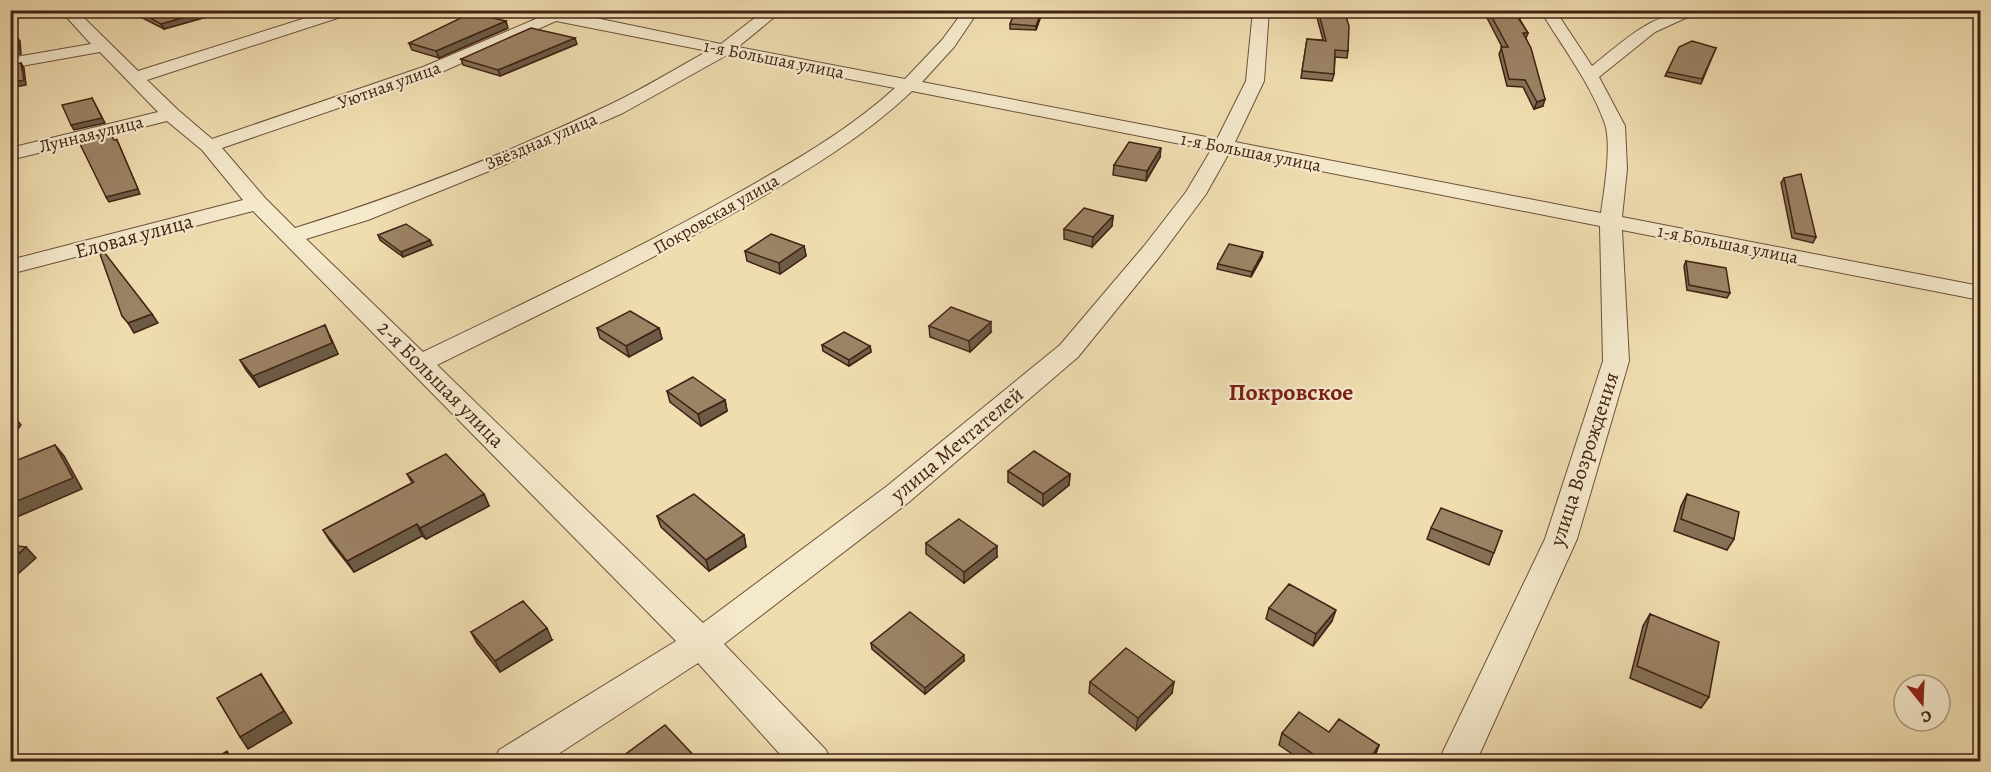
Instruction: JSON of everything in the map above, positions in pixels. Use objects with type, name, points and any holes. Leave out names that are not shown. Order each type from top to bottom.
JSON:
[{"type":"street","name":"2-я Большая улица","points":[[67,10],[101,47],[171,114],[209,146],[257,203],[290,237],[421,363],[701,643],[812,762]]},
{"type":"street","points":[[135,78],[348,10]]},
{"type":"street","name":"1-я Большая улица","points":[[522,10],[558,14],[723,50],[1980,293]]},
{"type":"street","name":"Звёздная улица","points":[[290,237],[360,215],[497,161],[616,109],[723,50],[776,10]]},
{"type":"street","name":"Покровская улица","points":[[421,363],[650,252],[813,159],[873,119],[911,85],[960,28],[972,10]]},
{"type":"street","name":"улица Мечтателей","points":[[513,762],[701,643],[898,494],[1069,351],[1188,203],[1223,146],[1255,81],[1261,10]]},
{"type":"street","name":"улица Возрождения","points":[[1457,762],[1561,539],[1616,361],[1611,221],[1617,169],[1615,126],[1590,76],[1547,10]]},
{"type":"street","points":[[1590,76],[1649,29],[1696,10]]},
{"type":"street","name":"Уютная улица","points":[[209,146],[445,65],[558,14]]},
{"type":"street","points":[[10,63],[101,47]]},
{"type":"street","name":"Лунная улица","points":[[10,154],[171,114]]},
{"type":"street","name":"Еловая улица","points":[[10,267],[257,203]]},
{"type":"building","points":[[135,10],[209,10],[161,24]]},
{"type":"building","points":[[1016,10],[1042,10],[1036,26],[1010,24]]},
{"type":"building","points":[[1318,10],[1344,10],[1349,26],[1348,51],[1335,50],[1334,74],[1302,71],[1307,39],[1326,41]]},
{"type":"building","points":[[1488,10],[1519,10],[1521,13],[1515,13],[1528,33],[1523,33],[1531,48],[1545,99],[1537,102],[1525,80],[1509,79],[1501,47],[1508,47]]},
{"type":"building","points":[[471,13],[506,21],[436,51],[409,43]]},
{"type":"building","points":[[531,28],[575,38],[498,70],[461,59]]},
{"type":"building","points":[[17,37],[19,49],[10,51],[10,38]]},
{"type":"building","points":[[1692,41],[1716,48],[1702,79],[1667,72],[1679,47]]},
{"type":"building","points":[[21,63],[24,80],[10,83],[10,65]]},
{"type":"building","points":[[92,98],[102,118],[71,125],[62,105]]},
{"type":"building","points":[[110,132],[114,140],[117,140],[138,189],[106,197],[78,140]]},
{"type":"building","points":[[1129,142],[1161,148],[1147,171],[1114,165]]},
{"type":"building","points":[[1801,174],[1816,237],[1795,233],[1784,178]]},
{"type":"building","points":[[1084,208],[1113,216],[1093,237],[1064,229]]},
{"type":"building","points":[[406,224],[430,240],[401,252],[378,235]]},
{"type":"building","points":[[771,234],[804,246],[779,263],[745,251]]},
{"type":"building","points":[[1229,244],[1263,252],[1252,272],[1218,264]]},
{"type":"building","points":[[104,252],[152,314],[128,323],[122,316],[100,254]]},
{"type":"building","points":[[1686,261],[1726,268],[1730,293],[1689,285]]},
{"type":"building","points":[[951,307],[991,322],[969,341],[929,326]]},
{"type":"building","points":[[630,311],[659,328],[626,346],[597,328]]},
{"type":"building","points":[[325,325],[332,343],[253,376],[240,360]]},
{"type":"building","points":[[844,332],[870,346],[849,360],[822,345]]},
{"type":"building","points":[[693,377],[725,400],[698,414],[667,391]]},
{"type":"building","points":[[10,420],[17,420],[10,428]]},
{"type":"building","points":[[55,445],[73,478],[10,504],[10,463]]},
{"type":"building","points":[[1034,451],[1070,474],[1043,494],[1008,471]]},
{"type":"building","points":[[446,454],[484,494],[420,528],[417,524],[347,561],[323,530],[414,482],[407,474]]},
{"type":"building","points":[[694,494],[744,535],[706,560],[657,516]]},
{"type":"building","points":[[1687,494],[1739,512],[1734,539],[1681,519]]},
{"type":"building","points":[[1441,508],[1502,531],[1494,553],[1431,528]]},
{"type":"building","points":[[959,519],[997,546],[964,572],[926,543]]},
{"type":"building","points":[[10,545],[26,547],[10,561]]},
{"type":"building","points":[[1289,584],[1336,610],[1316,634],[1269,608]]},
{"type":"building","points":[[523,601],[547,628],[495,661],[471,632]]},
{"type":"building","points":[[910,612],[964,655],[925,688],[871,643]]},
{"type":"building","points":[[1650,614],[1719,642],[1709,697],[1637,666]]},
{"type":"building","points":[[1126,648],[1174,682],[1138,718],[1090,682]]},
{"type":"building","points":[[261,674],[284,711],[240,737],[217,698]]},
{"type":"building","points":[[1299,712],[1329,732],[1339,719],[1379,745],[1368,762],[1325,762],[1282,733]]},
{"type":"building","points":[[665,725],[698,760],[697,762],[627,762],[623,756]]},
{"type":"building","points":[[227,751],[233,762],[210,762]]},
{"type":"district","name":"Покровское","points":[[1291,392]]}]
